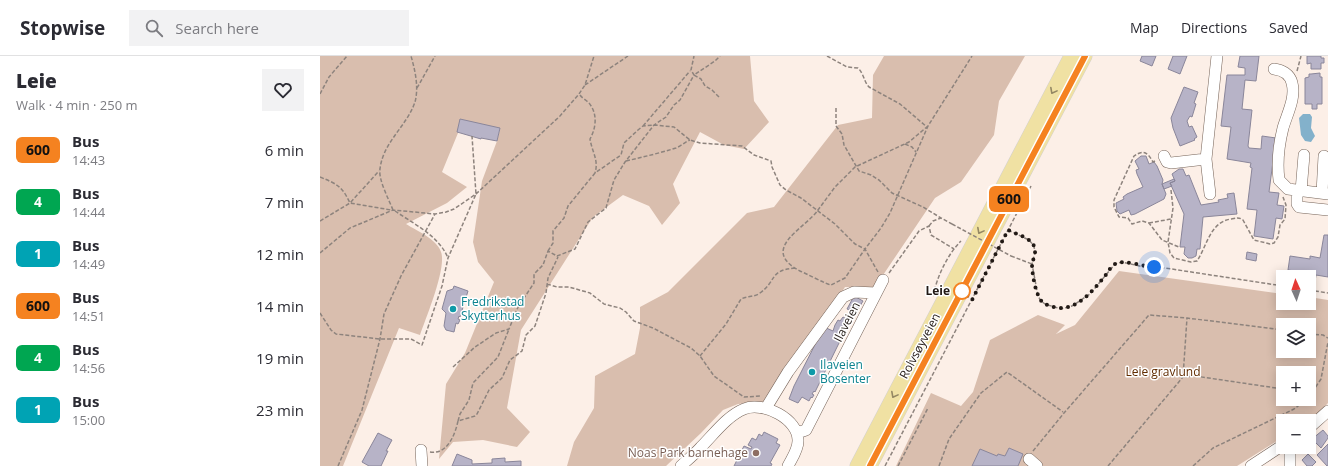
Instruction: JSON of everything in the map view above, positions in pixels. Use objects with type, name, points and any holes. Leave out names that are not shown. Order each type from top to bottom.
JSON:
[{"type":"main road","name":"Rolvsøyveien","points":[[857,466],[1071,56]]},
{"type":"main road","name":"Rolvsøyveien","points":[[870,466],[1085,56]]},
{"type":"street","points":[[1210,194],[1206,159],[1217,56]]},
{"type":"street","points":[[1274,68],[1285,73],[1293,85],[1291,105],[1283,130],[1279,163],[1279,180],[1288,189],[1325,193],[1324,156]]},
{"type":"street","points":[[1304,155],[1297,204],[1299,207],[1328,210]]},
{"type":"street","points":[[1164,157],[1166,162],[1171,163],[1206,159]]},
{"type":"street","name":"Ilaveien","points":[[797,433],[806,430],[883,280]]},
{"type":"street","points":[[766,408],[788,372],[843,297],[854,292],[876,293]]},
{"type":"street","points":[[681,466],[731,417],[750,407],[766,408],[786,419],[797,433],[797,450],[788,466]]},
{"type":"street","points":[[1316,422],[1328,411]]},
{"type":"street","points":[[1251,466],[1276,449]]},
{"type":"street","points":[[422,466],[425,451]]},
{"type":"street","points":[[1290,454],[1290,466]]},
{"type":"path","points":[[320,94],[329,77],[346,56]]},
{"type":"path","points":[[411,56],[417,88]]},
{"type":"path","points":[[320,221],[350,204],[379,171],[384,152],[393,136],[408,117],[417,88],[435,56]]},
{"type":"path","points":[[350,204],[435,214],[454,209],[476,194],[560,116],[580,94],[585,85],[594,56]]},
{"type":"path","points":[[585,85],[628,56]]},
{"type":"path","points":[[425,451],[437,453],[445,448],[453,436],[460,414],[469,400],[473,383],[498,357],[518,306],[534,283],[534,274],[543,265],[553,243],[554,228],[564,218],[568,206],[595,174],[621,155],[624,143],[642,126],[691,70],[694,56]]},
{"type":"path","points":[[548,252],[557,256],[576,249],[588,222],[606,208],[614,180],[625,162],[654,125],[666,117],[674,105],[680,100],[694,74],[715,61],[720,56]]},
{"type":"path","points":[[827,56],[847,67],[858,68],[864,76],[866,84],[869,88],[900,104],[928,127]]},
{"type":"path","points":[[928,127],[905,144],[856,166],[835,187],[813,217],[791,235],[785,245],[784,254],[786,259],[795,268],[829,285],[841,281],[848,275],[890,213],[896,196],[928,127],[972,56]]},
{"type":"path","points":[[691,70],[701,79],[705,86],[719,97]]},
{"type":"path","points":[[580,94],[590,105],[596,120],[594,132],[590,139],[598,166],[595,174]]},
{"type":"path","points":[[836,108],[836,126],[842,134],[844,145],[856,166],[862,173],[871,175],[879,180],[896,196],[923,207],[1011,256],[1032,264]]},
{"type":"path","points":[[642,126],[654,125],[674,127],[690,140],[700,143],[742,146],[754,155],[771,161],[780,185],[818,210],[855,244],[865,250],[883,280],[919,231],[929,226],[935,219],[941,218]]},
{"type":"path","points":[[320,313],[331,330],[336,334],[380,339],[411,339],[422,345],[442,286],[448,258],[476,194],[472,136]]},
{"type":"path","points":[[625,162],[677,147],[690,140]]},
{"type":"path","points":[[905,144],[912,147],[916,152]]},
{"type":"path","points":[[1164,157],[1153,162],[1149,154],[1145,152],[1140,152],[1134,156],[1114,200],[1114,207],[1119,217],[1126,218],[1132,224],[1142,222],[1149,223],[1170,219]]},
{"type":"path","points":[[379,171],[393,210],[425,231],[441,246],[448,258]]},
{"type":"path","points":[[320,177],[334,183],[344,190],[350,204]]},
{"type":"path","points":[[884,466],[1033,182]]},
{"type":"path","points":[[1171,190],[1173,208],[1170,219],[1168,249],[1172,257],[1195,262],[1209,236],[1218,225],[1226,220],[1238,218],[1243,220],[1254,240],[1273,243],[1278,237],[1279,228],[1285,218],[1286,205],[1282,192],[1284,186]]},
{"type":"path","points":[[320,253],[350,228],[393,210]]},
{"type":"path","points":[[338,466],[362,410],[380,339],[384,314],[401,276],[435,214]]},
{"type":"path","points":[[1149,223],[1162,240],[1179,247]]},
{"type":"path","points":[[929,226],[931,235],[954,249]]},
{"type":"path","points":[[1008,230],[1029,240],[1034,246],[1035,253],[1032,264],[1038,296],[1041,301],[1061,309],[1072,306],[1090,294],[1115,264],[1122,262],[1276,285]]},
{"type":"path","points":[[458,421],[477,414],[489,390],[503,377],[510,360],[522,350],[526,335],[535,326],[538,319],[546,293],[548,278],[558,259],[557,256]]},
{"type":"path","points":[[700,356],[726,324],[741,299],[758,295],[780,270],[795,268]]},
{"type":"path","points":[[547,284],[558,287],[569,287],[592,294],[604,304],[623,310],[634,321],[679,340],[700,356],[714,376],[744,397],[775,395]]},
{"type":"path","points":[[1316,291],[1328,293]]},
{"type":"path","points":[[1033,462],[1064,413],[1149,315],[1188,318],[1276,329]]},
{"type":"path","points":[[1108,466],[1183,377],[1188,318]]},
{"type":"path","points":[[453,367],[475,347],[496,333],[509,329]]},
{"type":"path","points":[[1316,334],[1323,335],[1328,338]]},
{"type":"path","points":[[1316,386],[1321,379],[1328,342]]},
{"type":"path","points":[[939,466],[949,439],[981,393],[1006,372],[1064,413]]},
{"type":"path","points":[[1183,377],[1195,376],[1276,387]]},
{"type":"path","points":[[1192,466],[1213,448],[1298,406]]},
{"type":"path","points":[[898,466],[928,408]]},
{"type":"green space","points":[[320,56],[750,56],[754,101],[769,122],[744,149],[724,145],[700,132],[673,184],[680,203],[662,225],[649,206],[623,195],[593,217],[521,330],[507,408],[530,432],[517,447],[483,440],[453,442],[439,459],[446,384],[465,353],[494,282],[478,262],[473,242],[482,181],[500,129],[461,120],[458,133],[442,172],[467,187],[447,203],[406,224],[431,239],[439,247],[442,259],[439,280],[420,335],[399,328],[343,466],[320,466]]},
{"type":"green space","points":[[884,56],[1025,56],[999,101],[994,135],[961,182],[935,198],[875,287],[845,287],[773,401],[738,404],[723,410],[666,466],[567,466],[574,442],[594,408],[595,376],[635,354],[640,328],[640,307],[668,292],[747,213],[774,207],[838,125],[872,118],[873,75]]},
{"type":"green space","name":"Leie gravlund","points":[[1119,271],[1276,293],[1276,310],[1316,310],[1316,298],[1328,300],[1328,403],[1316,415],[1276,414],[1276,441],[1237,466],[896,466],[931,393],[961,406],[973,392],[990,340],[1038,315],[1065,325],[1056,334],[1075,325]]},
{"type":"water","points":[[1303,114],[1310,114],[1312,117],[1311,128],[1315,136],[1311,142],[1305,141],[1301,135],[1299,118]]},
{"type":"building","points":[[1142,56],[1156,56],[1152,66],[1140,61]]},
{"type":"building","points":[[1173,56],[1187,56],[1180,74],[1168,69]]},
{"type":"building","points":[[1240,56],[1259,56],[1256,81],[1245,80],[1242,109],[1252,110],[1248,146],[1249,148],[1261,149],[1262,136],[1276,138],[1269,192],[1279,193],[1277,205],[1284,206],[1282,219],[1276,218],[1273,239],[1254,236],[1257,210],[1247,209],[1252,168],[1250,167],[1251,163],[1227,159],[1231,127],[1221,126],[1227,75],[1245,75],[1245,68],[1238,67]]},
{"type":"building","points":[[1307,56],[1321,56],[1321,58],[1324,58],[1324,63],[1321,63],[1321,69],[1311,69],[1311,63],[1307,64]]},
{"type":"building","points":[[1320,73],[1320,77],[1322,77],[1322,104],[1317,104],[1317,109],[1312,109],[1312,104],[1305,104],[1305,78],[1309,77],[1309,74]]},
{"type":"building","points":[[1184,87],[1198,92],[1194,103],[1196,104],[1192,117],[1190,116],[1187,121],[1189,127],[1192,126],[1197,137],[1194,139],[1195,140],[1180,146],[1171,118]]},
{"type":"building","points":[[460,119],[500,128],[497,141],[481,139],[457,132]]},
{"type":"building","points":[[1141,156],[1146,156],[1149,164],[1154,162],[1157,166],[1163,180],[1162,184],[1166,194],[1164,199],[1135,214],[1131,215],[1129,210],[1120,214],[1117,211],[1116,203],[1124,199],[1123,197],[1127,194],[1143,187],[1137,174],[1136,170],[1139,169],[1135,161]]},
{"type":"building","points":[[1179,169],[1183,169],[1186,176],[1189,175],[1201,205],[1219,202],[1218,200],[1228,198],[1227,194],[1234,193],[1237,214],[1203,217],[1200,249],[1197,249],[1196,256],[1192,258],[1188,258],[1184,254],[1185,247],[1180,247],[1184,214],[1170,183],[1175,181],[1172,174]]},
{"type":"building","points":[[1174,179],[1175,181],[1170,183],[1172,186],[1164,189],[1162,184]]},
{"type":"building","points":[[1324,235],[1328,235],[1328,277],[1316,275],[1316,270],[1288,270],[1290,256],[1310,259],[1310,256],[1320,258]]},
{"type":"building","points":[[1247,252],[1257,254],[1256,261],[1246,259]]},
{"type":"building","name":"Fredrikstad Skytterhus","points":[[454,286],[468,291],[460,317],[459,316],[458,319],[460,320],[458,324],[456,323],[454,332],[446,330],[444,326],[446,313],[442,309],[447,291],[453,289]]},
{"type":"building","points":[[854,296],[863,301],[856,313],[847,309]]},
{"type":"building","name":"Ilaveien Bosenter","points":[[843,317],[850,321],[849,325],[841,337],[843,338],[840,341],[815,392],[814,391],[812,394],[814,395],[809,401],[802,397],[798,403],[789,399],[824,327],[833,331],[838,320],[840,321]]},
{"type":"building","points":[[1323,430],[1328,436],[1321,448],[1316,443],[1316,436]]},
{"type":"building","points":[[764,432],[778,439],[776,443],[780,445],[770,463],[772,464],[771,466],[734,466],[744,446],[751,449],[752,447],[748,445],[752,438],[756,440],[759,434],[762,436]]},
{"type":"building","points":[[378,433],[392,440],[386,451],[388,451],[381,466],[369,466],[362,462]]},
{"type":"building","points":[[1328,444],[1328,466],[1327,466],[1317,455]]},
{"type":"building","points":[[1009,448],[1023,454],[1018,466],[972,466],[980,449],[997,456],[998,454],[1005,456]]},
{"type":"building","points":[[457,454],[472,460],[472,464],[492,463],[492,459],[505,458],[505,462],[521,461],[521,466],[452,466]]},
{"type":"building","points":[[1308,454],[1316,462],[1312,466],[1307,466],[1302,460]]},
{"type":"bus line","name":"600","points":[[870,466],[1017,183],[1085,56]]},
{"type":"place","name":"Leie","points":[[962,291]]},
{"type":"place","name":"Fredrikstad Skytterhus","points":[[453,309]]},
{"type":"place","name":"Ilaveien Bosenter","points":[[812,372]]},
{"type":"place","name":"Noas Park barnehage","points":[[756,453]]},
{"type":"route","points":[[962,291],[972,300],[1008,230],[1029,240],[1034,246],[1035,253],[1032,264],[1038,296],[1045,304],[1061,309],[1072,306],[1090,294],[1115,264],[1122,262],[1154,267]]}]
